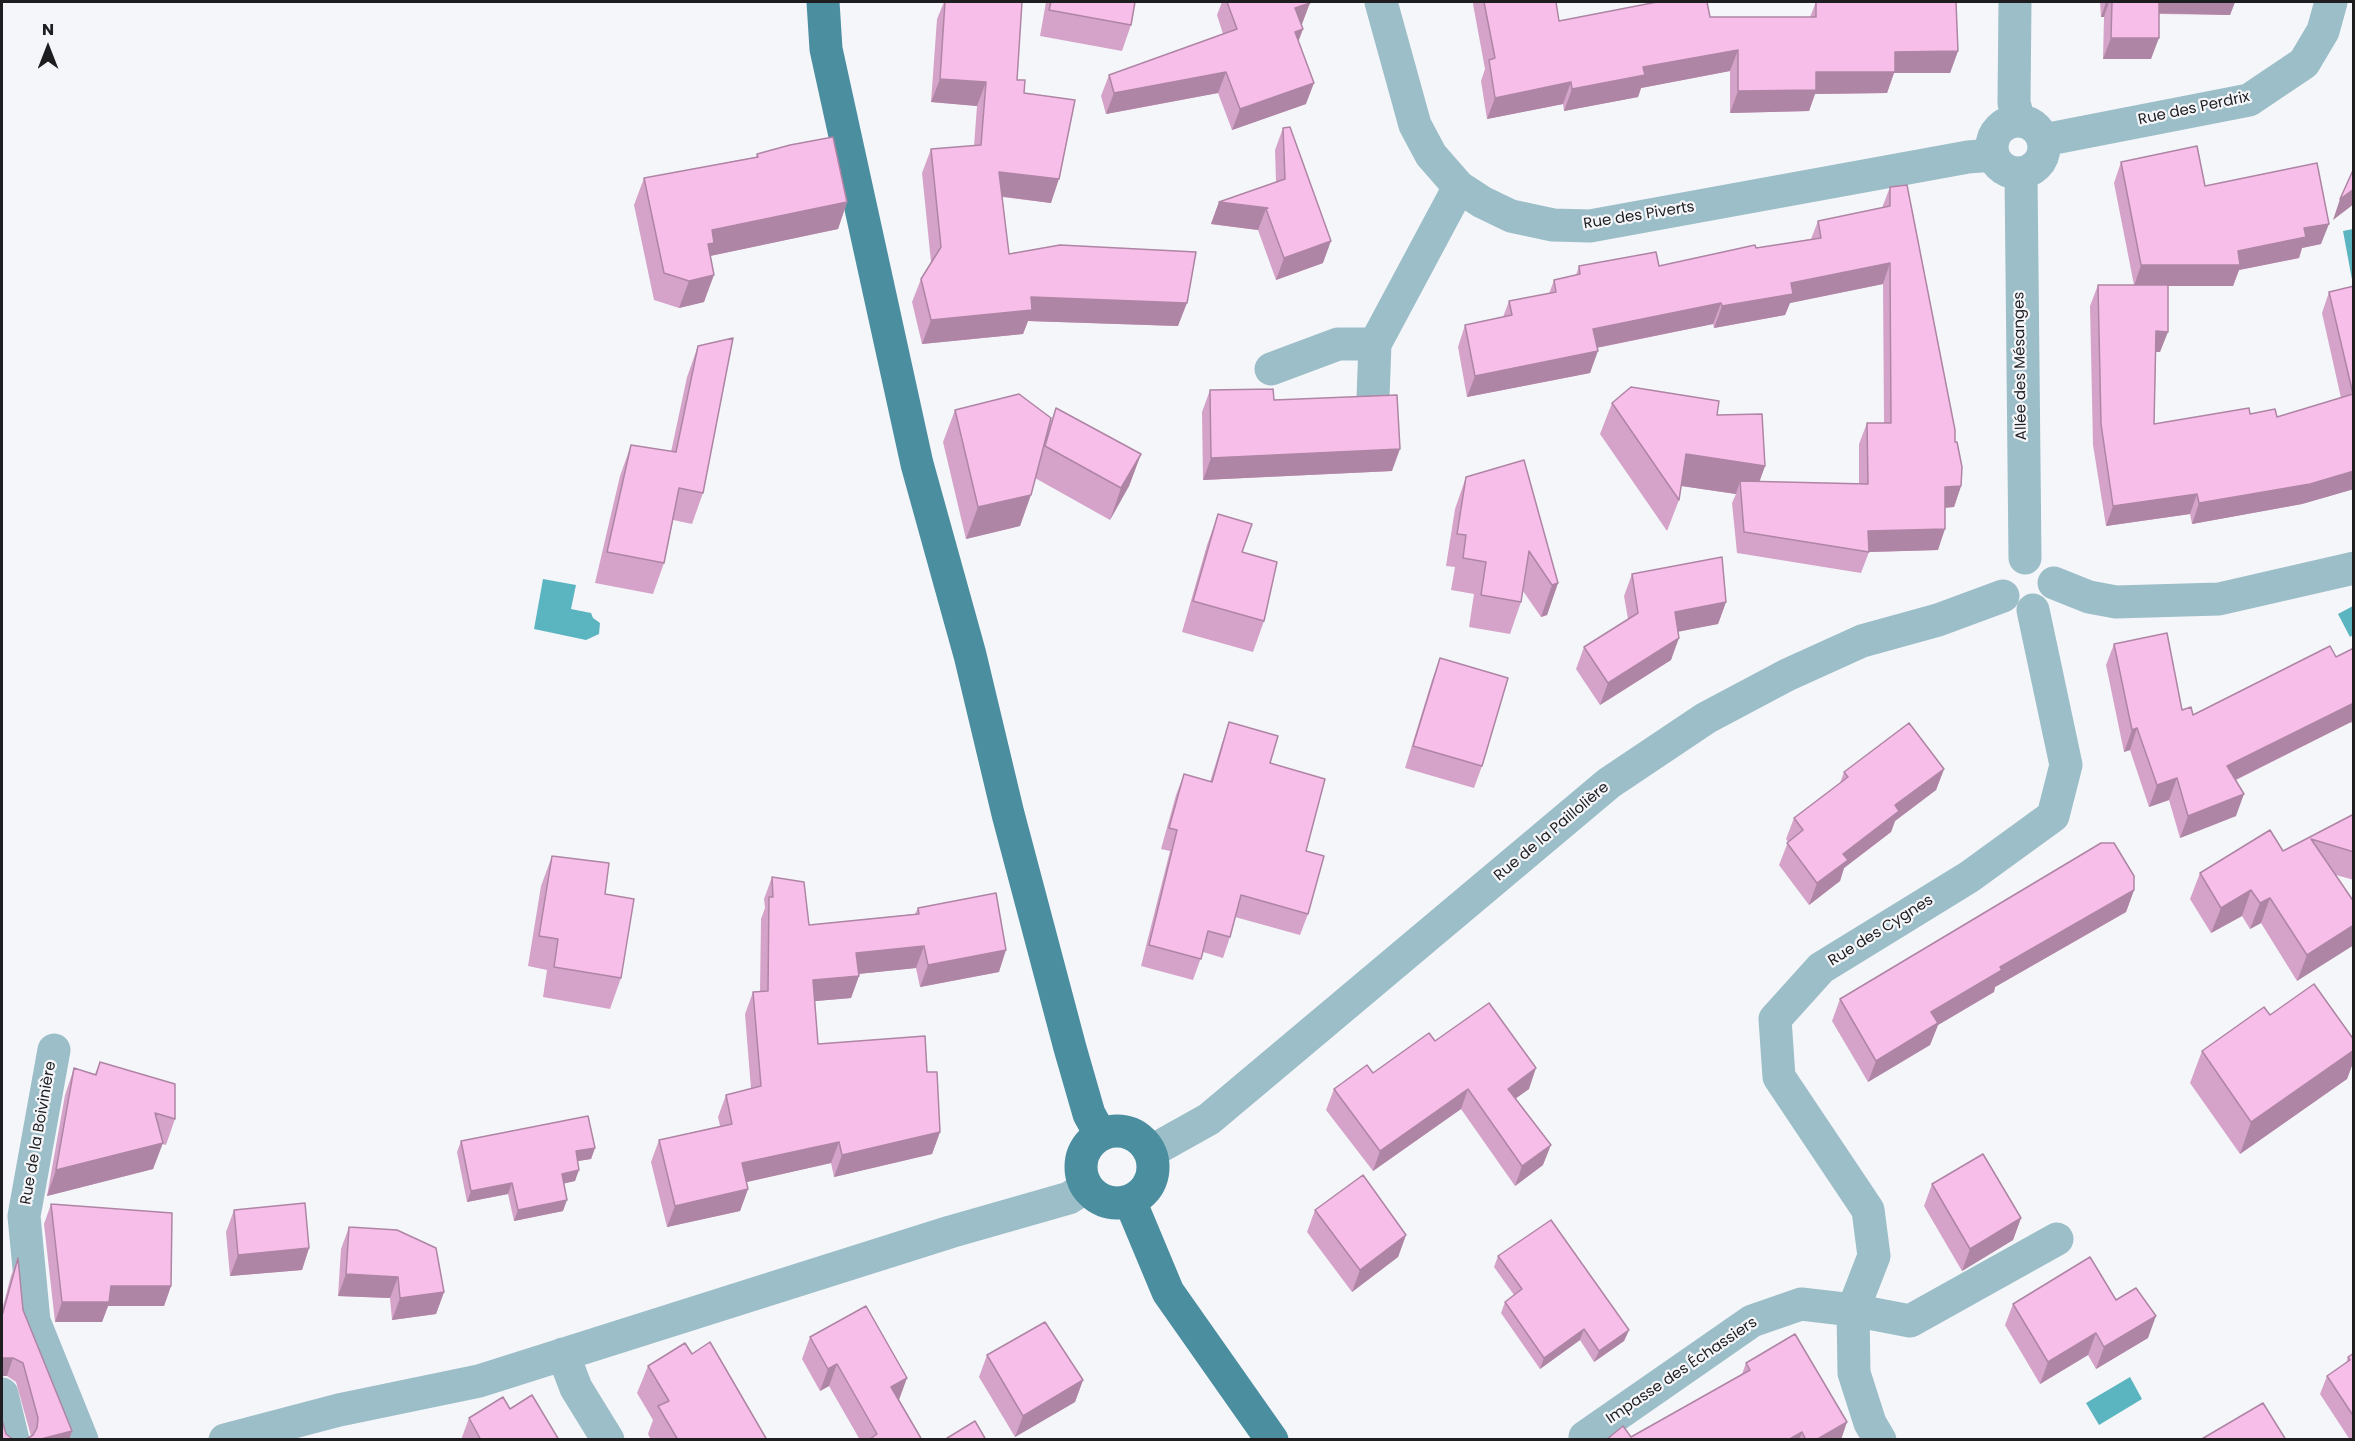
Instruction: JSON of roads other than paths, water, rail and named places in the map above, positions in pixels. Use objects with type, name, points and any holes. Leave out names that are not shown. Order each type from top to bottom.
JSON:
[{"type":"main road","points":[[823,2],[826,49],[917,464],[969,655],[1070,1048],[1089,1114],[1101,1134]]},
{"type":"main road","points":[[1123,1131],[1143,1142],[1150,1152],[1153,1175],[1148,1185],[1130,1201],[1118,1204],[1106,1202],[1086,1188],[1081,1170],[1083,1152],[1090,1141],[1101,1134],[1123,1131]]},
{"type":"main road","points":[[1130,1201],[1168,1292],[1272,1440]]},
{"type":"street","name":"Rue des Piverts","points":[[1381,2],[1415,124],[1431,155],[1459,187],[1511,216],[1553,225],[1590,226],[1930,164],[1993,155]]},
{"type":"street","points":[[2015,2],[2014,103],[2044,148],[2040,162],[2031,170],[2021,174],[2005,170],[1993,155],[1995,135],[2004,125],[2031,130]]},
{"type":"street","name":"Rue des Perdrix","points":[[2031,130],[2249,100],[2304,63],[2323,31],[2331,2]]},
{"type":"street","name":"Allée des Mésanges","points":[[2021,174],[2025,558]]},
{"type":"street","points":[[1373,398],[1375,344],[1459,187]]},
{"type":"street","points":[[1271,369],[1338,344],[1375,344]]},
{"type":"street","points":[[2054,583],[2048,600],[2033,610],[2016,608],[2003,596],[2001,587],[2004,571],[2009,564],[2025,558],[2033,559],[2047,568],[2054,583],[2089,597],[2116,602],[2219,599],[2354,568]]},
{"type":"street","name":"Rue de la Paillolière","points":[[1150,1152],[1209,1119],[1610,783],[1706,718],[1787,675],[1862,641],[1938,620],[2003,596]]},
{"type":"street","name":"Rue des Cygnes","points":[[1880,1440],[1870,1423],[1854,1373],[1853,1310],[1874,1256],[1868,1210],[1779,1077],[1775,1019],[1821,968],[1969,877],[2053,816],[2066,765],[2033,610]]},
{"type":"street","name":"Rue de la Boivinière","points":[[54,1050],[13,1219],[34,1321],[82,1440]]},
{"type":"street","points":[[225,1440],[339,1410],[479,1381],[950,1232],[1069,1198],[1086,1188]]},
{"type":"street","name":"Impasse des Échassiers","points":[[1585,1437],[1752,1321],[1801,1304],[1853,1310],[1910,1321],[2056,1239]]},
{"type":"street","points":[[564,1354],[576,1388],[608,1440]]},
{"type":"street","points":[[2,1394],[13,1440]]},
{"type":"water","points":[[2354,229],[2353,285],[2343,231]]},
{"type":"water","points":[[543,579],[576,585],[571,609],[591,613],[593,618],[600,623],[599,634],[586,640],[534,629]]},
{"type":"water","points":[[2353,606],[2353,635],[2350,637],[2338,614]]},
{"type":"water","points":[[2130,1377],[2142,1399],[2099,1425],[2086,1403]]}]
